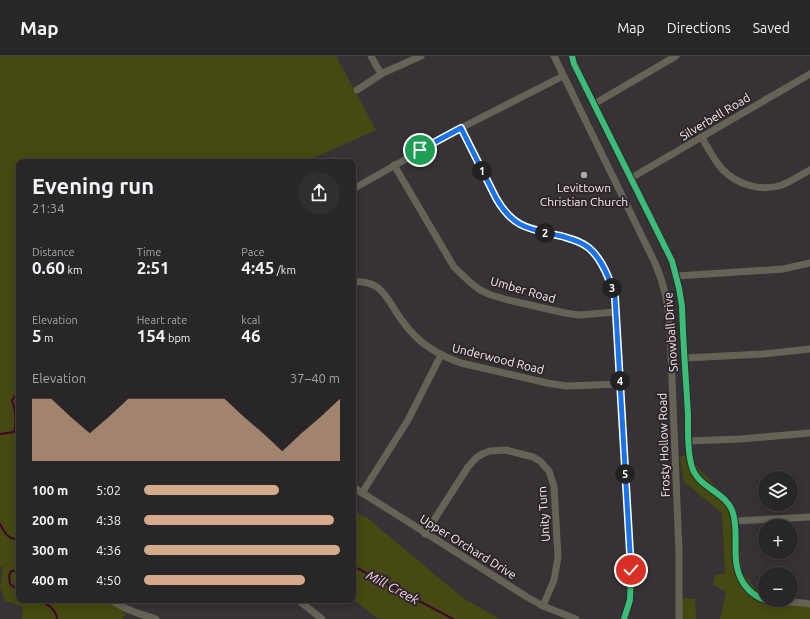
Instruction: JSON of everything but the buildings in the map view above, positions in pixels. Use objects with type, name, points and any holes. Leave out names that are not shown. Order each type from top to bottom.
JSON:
[{"type":"street","points":[[357,90],[383,73],[421,56]]},
{"type":"street","name":"Frosty Hollow Road","points":[[554,56],[656,263],[668,302],[679,552],[679,619]]},
{"type":"street","name":"Snowball Drive","points":[[572,56],[574,64],[667,248],[677,276],[682,306],[689,441],[692,467],[695,475],[724,499],[731,507],[735,521],[735,553],[738,574],[746,588],[758,596]]},
{"type":"street","points":[[594,104],[676,56]]},
{"type":"street","points":[[373,59],[383,73]]},
{"type":"street","name":"Silverbell Road","points":[[631,178],[810,74]]},
{"type":"street","points":[[356,187],[461,128],[563,76]]},
{"type":"street","points":[[461,128],[496,198],[511,219],[525,227],[577,240],[584,244],[594,252],[599,259],[615,297],[621,384],[631,589],[624,619]]},
{"type":"street","points":[[702,138],[722,169],[745,184],[767,188],[777,186],[810,170]]},
{"type":"street","name":"Umber Road","points":[[394,165],[454,267],[476,286],[491,295],[565,313],[578,315],[616,312]]},
{"type":"street","points":[[677,276],[783,269],[810,263]]},
{"type":"street","name":"Underwood Road","points":[[356,282],[367,283],[384,292],[400,319],[426,345],[441,355],[461,362],[547,383],[566,386],[621,384]]},
{"type":"street","points":[[685,358],[763,354],[810,349]]},
{"type":"street","points":[[362,493],[408,420],[441,355]]},
{"type":"street","points":[[689,441],[810,433]]},
{"type":"street","name":"Unity Turn","points":[[425,534],[468,466],[476,458],[490,451],[499,450],[518,452],[540,461],[549,471],[554,486],[558,564],[554,580],[543,606]]},
{"type":"street","name":"Upper Orchard Drive","points":[[356,489],[425,534],[527,597],[543,606],[576,619]]},
{"type":"street","points":[[735,521],[810,517]]},
{"type":"street","name":"Snowball Drive","points":[[798,602],[810,604]]},
{"type":"street","points":[[116,603],[129,610],[156,619]]},
{"type":"street","points":[[302,603],[322,619]]},
{"type":"shaded area","points":[[0,56],[336,56],[376,130],[312,159],[16,159],[16,603],[111,603],[126,614],[122,619],[22,619],[23,607],[5,601],[0,587],[3,567],[0,567]]},
{"type":"shaded area","points":[[686,455],[736,508],[742,572],[758,591],[758,607],[798,607],[798,604],[810,605],[810,619],[720,619],[726,592],[713,585],[715,575],[725,574],[722,513],[684,482],[680,457]]},
{"type":"shaded area","points":[[356,514],[366,517],[463,598],[500,619],[383,619],[377,618],[356,601]]},
{"type":"shaded area","points":[[682,598],[695,599],[696,619],[680,619]]},
{"type":"waterway","name":"Mill Creek","points":[[16,395],[12,400],[16,416]]},
{"type":"waterway","name":"Mill Creek","points":[[16,416],[16,423]]},
{"type":"waterway","name":"Mill Creek","points":[[0,434],[14,432],[16,423]]},
{"type":"waterway","name":"Mill Creek","points":[[0,524],[9,537],[16,539]]},
{"type":"waterway","name":"Mill Creek","points":[[356,568],[453,619]]},
{"type":"waterway","name":"Mill Creek","points":[[16,571],[11,571],[9,576],[10,584],[16,589]]},
{"type":"waterway","name":"Mill Creek","points":[[43,603],[53,609],[57,619]]},
{"type":"cycle path","points":[[572,56],[574,64],[672,261],[682,306],[690,461],[695,474],[700,480],[725,500],[730,506],[735,522],[737,567],[744,584],[750,591],[758,596]]},
{"type":"cycle path","points":[[461,128],[495,198],[503,210],[512,219],[530,229],[577,240],[594,253],[606,271],[610,281],[616,312],[631,570],[630,600],[624,619]]},
{"type":"place","name":"Levittown Christian Church","points":[[584,175]]},
{"type":"route","points":[[420,150],[461,128],[496,198],[511,219],[525,227],[577,240],[590,248],[599,259],[615,297],[631,570]]}]
